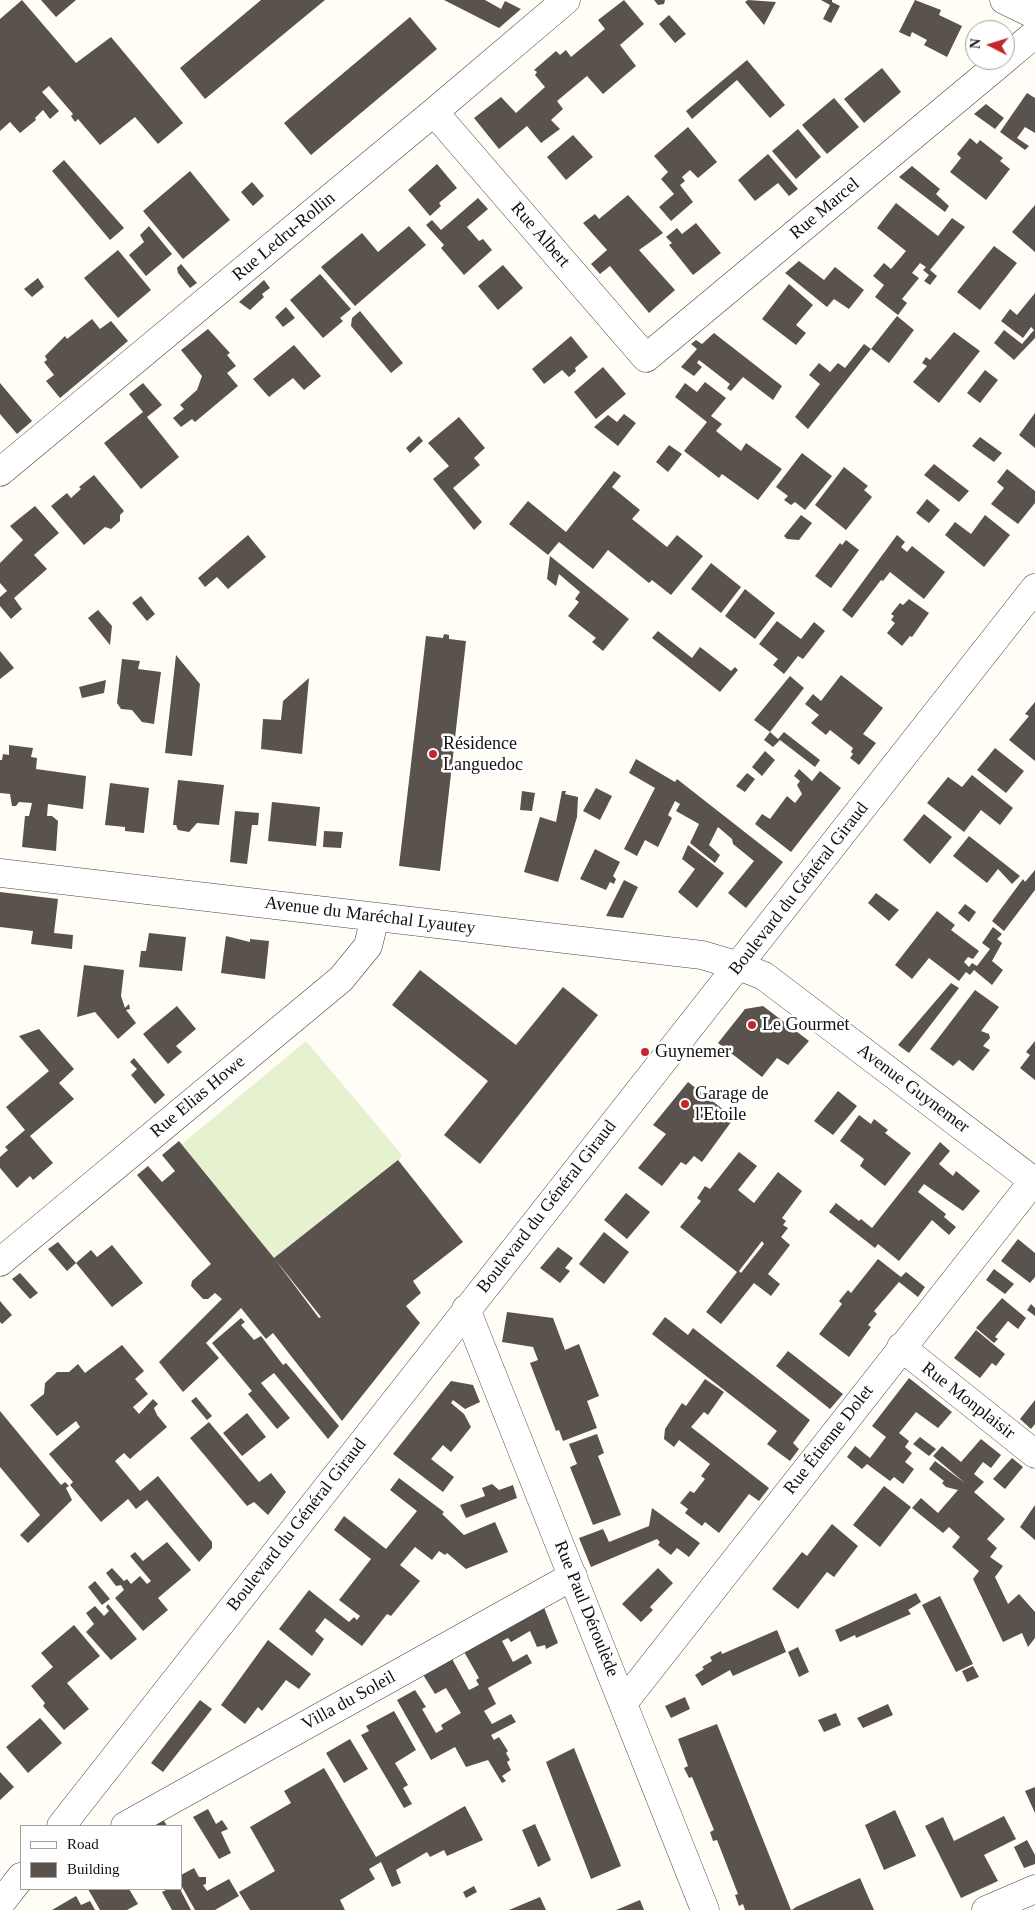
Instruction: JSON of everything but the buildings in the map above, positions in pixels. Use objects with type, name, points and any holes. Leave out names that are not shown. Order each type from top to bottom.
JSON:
[{"type":"street","name":"Rue Ledru-Rollin","points":[[0,472],[566,0]]},
{"type":"street","points":[[1004,0],[1035,15]]},
{"type":"street","name":"Rue Marcel","points":[[1015,51],[1035,34]]},
{"type":"street","name":"Rue Marcel","points":[[646,358],[992,70]]},
{"type":"street","name":"Rue Albert","points":[[434,112],[646,358]]},
{"type":"street","name":"Boulevard du Général Giraud","points":[[62,1825],[1035,588]]},
{"type":"street","name":"Avenue du Maréchal Lyautey","points":[[0,873],[702,955],[739,966]]},
{"type":"street","name":"Rue Elias Howe","points":[[0,1262],[341,979],[368,946],[375,917]]},
{"type":"street","name":"Avenue Guynemer","points":[[739,966],[764,976],[1034,1181]]},
{"type":"street","name":"Rue Étienne Dolet","points":[[624,1702],[1034,1181]]},
{"type":"street","name":"Rue Paul Déroulède","points":[[466,1309],[624,1702],[705,1910]]},
{"type":"street","name":"Rue Monplaisir","points":[[901,1348],[1035,1454]]},
{"type":"street","name":"Villa du Soleil","points":[[127,1825],[573,1576]]},
{"type":"street","points":[[0,1904],[20,1878]]},
{"type":"street","points":[[986,1910],[1035,1889]]},
{"type":"green space","points":[[306,1041],[402,1155],[398,1161],[445,1219],[321,1317],[182,1144]]},
{"type":"place","name":"Résidence Languedoc","points":[[433,754]]},
{"type":"place","name":"Le Gourmet","points":[[752,1025]]},
{"type":"place","name":"Guynemer","points":[[645,1052]]},
{"type":"place","name":"Garage de l'Etoile","points":[[685,1104]]}]
